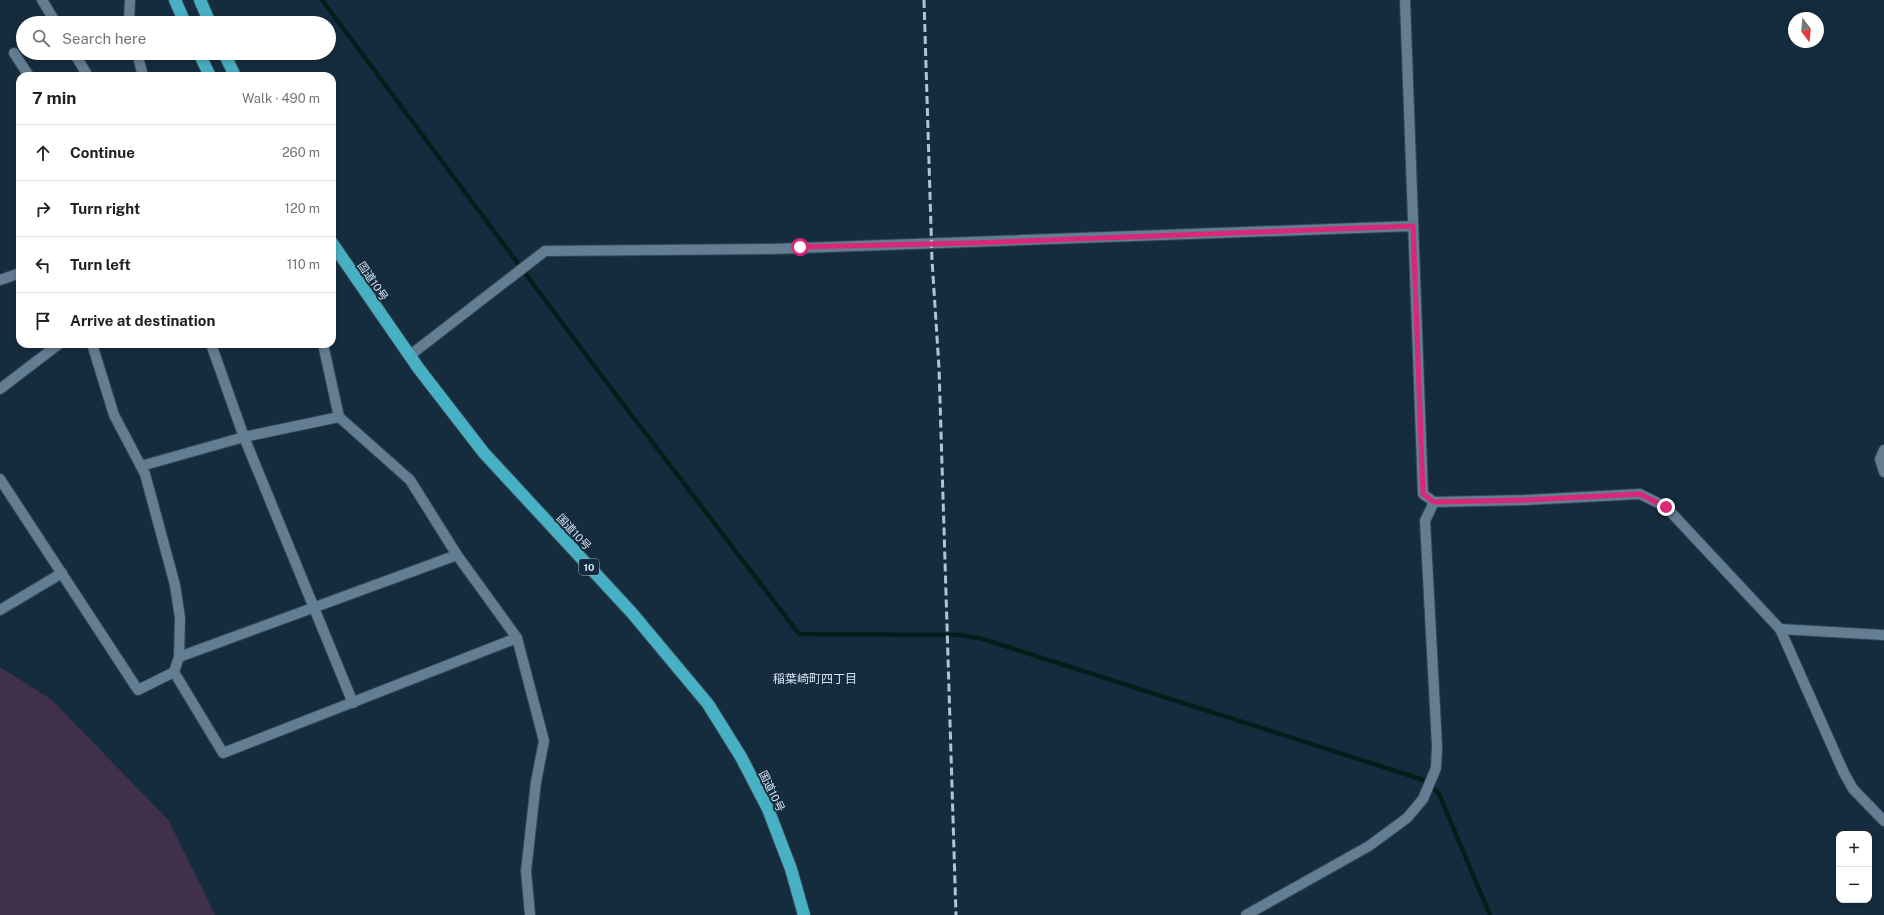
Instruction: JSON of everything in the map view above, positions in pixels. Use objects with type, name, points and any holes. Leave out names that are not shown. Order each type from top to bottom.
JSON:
[{"type":"highway","points":[[175,0],[182,16]]},
{"type":"highway","points":[[200,0],[207,16]]},
{"type":"highway","points":[[202,60],[208,72]]},
{"type":"highway","points":[[227,60],[233,72]]},
{"type":"highway","name":"国道10号","points":[[336,249],[409,356],[484,453],[632,613],[708,704],[741,757],[768,809],[791,869],[804,915]]},
{"type":"street","points":[[42,0],[52,16]]},
{"type":"street","points":[[129,16],[130,0]]},
{"type":"street","points":[[1405,0],[1423,494],[1434,502],[1526,500],[1640,494],[1666,507],[1780,629],[1844,773],[1853,789],[1884,821]]},
{"type":"street","points":[[19,60],[26,72]]},
{"type":"street","points":[[78,60],[86,72]]},
{"type":"street","points":[[139,60],[142,72]]},
{"type":"street","points":[[409,356],[545,251],[772,249],[1413,226]]},
{"type":"street","points":[[0,280],[16,274]]},
{"type":"street","points":[[0,389],[54,348]]},
{"type":"street","points":[[0,479],[138,690],[174,672],[179,657],[180,618],[175,584],[145,474],[114,415],[93,348]]},
{"type":"street","points":[[211,348],[244,437],[354,703]]},
{"type":"street","points":[[324,348],[339,417],[410,480],[457,555],[517,638],[544,741],[536,782],[526,871],[530,915]]},
{"type":"street","points":[[141,466],[244,437],[339,417]]},
{"type":"street","points":[[1884,450],[1880,459],[1884,472]]},
{"type":"street","points":[[1246,915],[1369,846],[1406,818],[1425,795],[1436,768],[1437,746],[1425,521],[1434,502]]},
{"type":"street","points":[[179,657],[457,555]]},
{"type":"street","points":[[0,610],[62,573]]},
{"type":"street","points":[[1780,629],[1884,635]]},
{"type":"street","points":[[174,672],[223,753],[517,638]]},
{"type":"shaded area","points":[[0,667],[52,700],[169,821],[215,915],[0,915]]},
{"type":"waterway","points":[[322,0],[334,16]]},
{"type":"waterway","points":[[336,19],[598,371],[799,634],[960,635],[983,639],[1424,780],[1439,794],[1490,915]]},
{"type":"railway","points":[[924,0],[932,260],[939,368],[956,915]]},
{"type":"district","name":"稲葉崎町四丁目","points":[[815,679]]},
{"type":"route","points":[[800,247],[972,243],[1413,226],[1423,494],[1434,502],[1526,500],[1640,494],[1666,507]]}]
